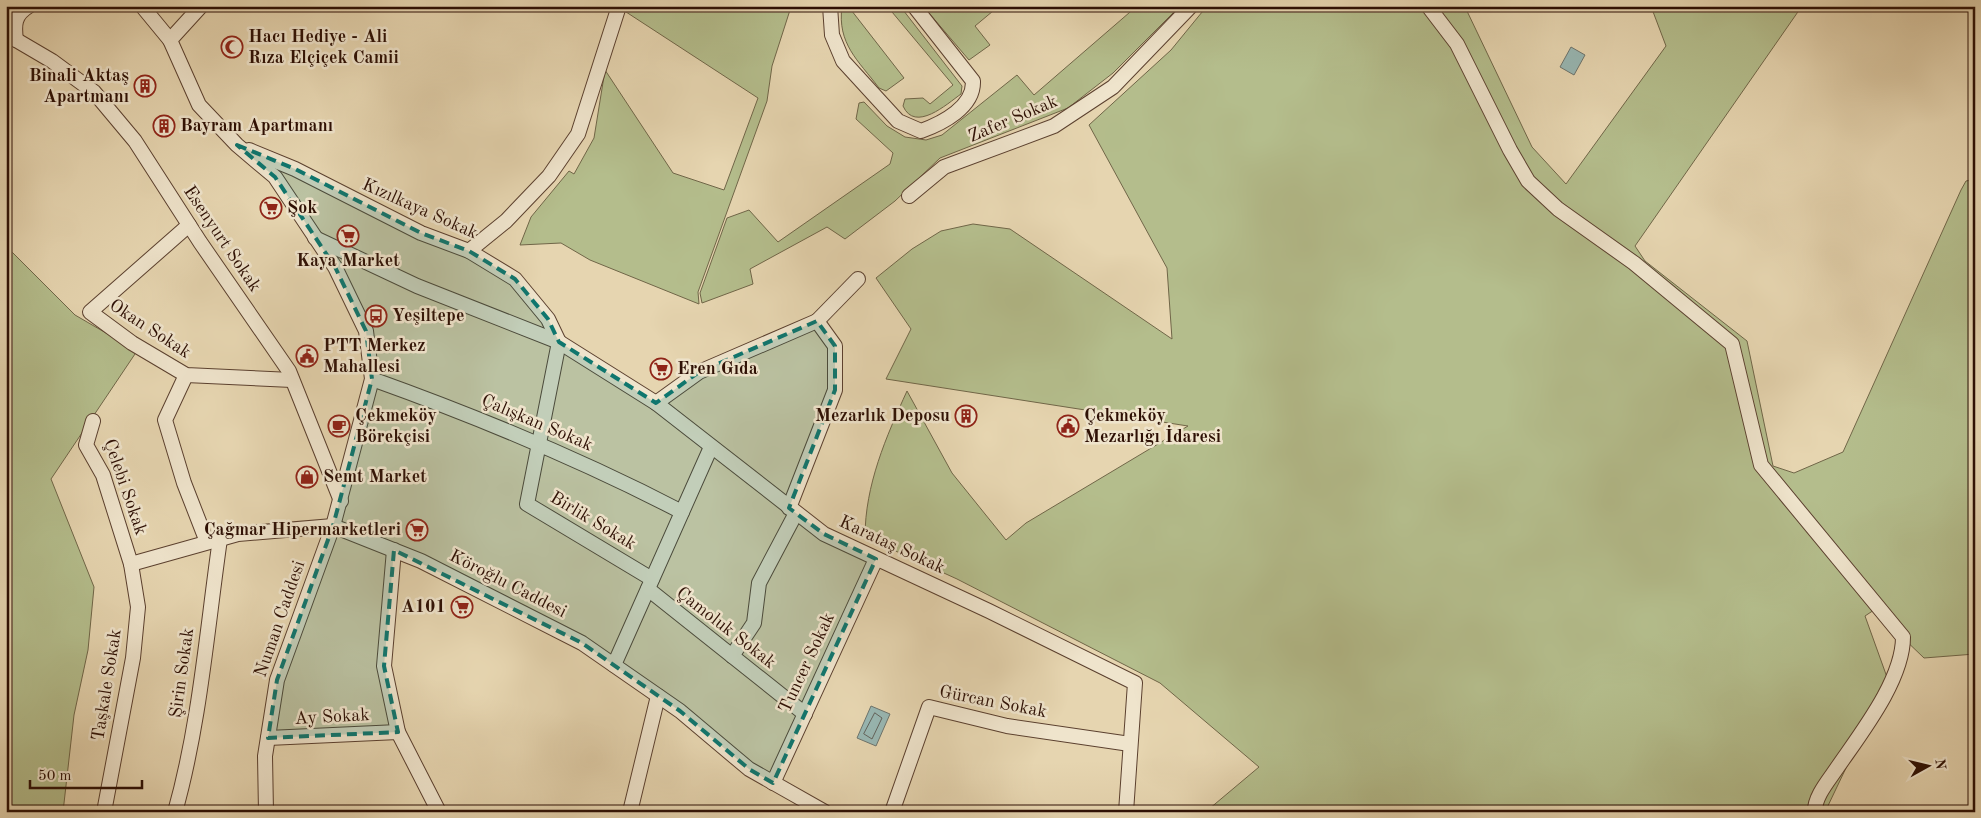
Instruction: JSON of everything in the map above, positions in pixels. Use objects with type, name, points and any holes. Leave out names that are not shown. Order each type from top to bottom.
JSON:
[{"type":"street","points":[[11,37],[14,21],[29,6]]},
{"type":"street","points":[[142,6],[170,40],[198,104],[237,144],[276,177],[335,267],[366,331],[372,379],[341,501]]},
{"type":"street","points":[[170,40],[201,6]]},
{"type":"street","points":[[470,250],[506,220],[548,176],[578,134],[619,6]]},
{"type":"street","points":[[830,6],[832,35],[842,60],[898,121],[922,131],[939,124],[969,100],[973,92],[973,81],[914,6]]},
{"type":"street","name":"Zafer Sokak","points":[[909,196],[944,167],[1054,126],[1113,87],[1191,6]]},
{"type":"street","points":[[1428,6],[1457,44],[1510,150],[1528,181],[1558,209],[1634,264],[1732,344],[1761,465],[1903,637],[1903,649],[1881,704],[1823,789],[1815,812]]},
{"type":"street","name":"Esenyurt Sokak","points":[[11,37],[52,61],[94,92],[135,141],[189,226],[288,371],[341,501]]},
{"type":"street","name":"Kızılkaya Sokak","points":[[237,144],[295,168],[421,233],[470,250],[515,279],[548,319],[559,342]]},
{"type":"street","name":"Okan Sokak","points":[[189,226],[90,312],[132,343],[186,375],[292,380]]},
{"type":"street","points":[[315,238],[417,286],[559,342],[656,403],[698,372],[817,321],[858,279]]},
{"type":"street","points":[[732,656],[754,623],[759,583],[793,510],[835,390],[835,346],[817,321]]},
{"type":"street","name":"Birlik Sokak","points":[[559,342],[527,504],[650,584]]},
{"type":"street","points":[[186,375],[165,420],[184,483],[214,540]]},
{"type":"street","name":"Çalışkan Sokak","points":[[372,379],[444,405],[606,473],[682,512]]},
{"type":"street","name":"Karataş Sokak","points":[[656,403],[824,534],[989,611],[1134,683],[1130,744]]},
{"type":"street","name":"Çelebi Sokak","points":[[94,421],[86,445],[103,475],[131,564]]},
{"type":"street","points":[[614,665],[711,446]]},
{"type":"street","name":"Numan Caddesi","points":[[266,812],[265,756],[277,680],[341,501]]},
{"type":"street","name":"Köroğlu Caddesi","points":[[131,564],[238,534],[333,526],[422,562],[582,643],[680,711],[748,769],[773,783],[806,807],[825,812]]},
{"type":"street","name":"Şirin Sokak","points":[[175,812],[183,785],[195,716],[214,540]]},
{"type":"street","points":[[394,550],[384,666],[398,732],[439,812]]},
{"type":"street","name":"Tuncer Sokak","points":[[773,783],[876,559]]},
{"type":"street","name":"Taşkale Sokak","points":[[104,812],[133,658],[138,607],[131,564]]},
{"type":"street","name":"Çamoluk Sokak","points":[[650,584],[732,656],[805,714]]},
{"type":"street","points":[[630,812],[658,696]]},
{"type":"street","name":"Gürcan Sokak","points":[[892,812],[929,707],[1007,726],[1130,744]]},
{"type":"street","name":"Ay Sokak","points":[[268,738],[398,732]]},
{"type":"street","points":[[1126,812],[1130,744]]},
{"type":"highlighted area","points":[[237,145],[295,169],[421,233],[469,251],[515,279],[548,319],[559,342],[656,403],[699,372],[817,321],[835,346],[835,390],[789,508],[824,534],[876,559],[773,783],[749,769],[680,711],[582,643],[394,550],[384,666],[398,732],[268,738],[277,680],[333,526],[372,379],[366,331],[335,267],[275,177]]},
{"type":"green space","points":[[624,6],[785,6],[790,10],[772,66],[767,101],[698,292],[699,304],[590,260],[561,243],[520,245],[531,217],[569,171],[574,174],[594,138],[605,70],[673,173],[724,190],[758,98],[623,10]]},
{"type":"green space","points":[[842,6],[848,6],[904,78],[886,91],[879,88],[851,51],[843,31],[841,19]]},
{"type":"green space","points":[[887,6],[900,6],[962,86],[961,94],[940,109],[923,117],[915,117],[908,114],[903,106],[905,99],[923,98],[930,104],[953,85]]},
{"type":"green space","points":[[923,6],[999,6],[975,26],[990,45],[969,60]]},
{"type":"green space","points":[[1137,6],[1180,6],[1113,73],[1068,108],[940,158],[895,201],[845,239],[827,227],[750,269],[753,284],[702,303],[700,293],[727,218],[749,210],[778,242],[890,164],[893,153],[856,119],[859,103],[864,102],[887,126],[905,137],[926,140],[942,135],[1017,75],[1034,95]]},
{"type":"green space","points":[[1207,6],[1453,6],[1466,9],[1532,147],[1566,184],[1666,46],[1652,9],[1655,6],[1802,6],[1635,246],[1645,261],[1747,341],[1773,466],[1794,473],[1843,452],[1961,190],[1966,181],[1975,179],[1975,654],[1924,658],[1874,610],[1865,616],[1888,680],[1825,812],[1214,812],[1209,809],[1259,767],[1160,683],[957,579],[865,537],[869,499],[878,462],[907,391],[952,473],[1006,540],[1026,523],[1188,426],[886,379],[911,329],[876,278],[912,249],[941,231],[973,224],[1010,229],[1172,339],[1167,268],[1089,125],[1171,50]]},
{"type":"green space","points":[[6,246],[75,315],[137,351],[51,479],[94,587],[88,650],[74,715],[63,812],[6,812]]},
{"type":"water","points":[[1571,47],[1585,55],[1574,75],[1560,67]]},
{"type":"water","points":[[871,706],[890,714],[876,746],[857,738]]},
{"type":"place","name":"Hacı Hediye - Ali Rıza Elçiçek Camii","points":[[232,47]]},
{"type":"place","name":"Binali Aktaş Apartmanı","points":[[145,86]]},
{"type":"place","name":"Bayram Apartmanı","points":[[164,126]]},
{"type":"place","name":"Şok","points":[[271,208]]},
{"type":"place","name":"Kaya Market","points":[[348,236]]},
{"type":"place","name":"Yeşiltepe","points":[[376,316]]},
{"type":"place","name":"PTT Merkez Mahallesi","points":[[307,356]]},
{"type":"place","name":"Eren Gıda","points":[[661,369]]},
{"type":"place","name":"Mezarlık Deposu","points":[[966,416]]},
{"type":"place","name":"Çekmeköy Börekçisi","points":[[339,426]]},
{"type":"place","name":"Çekmeköy Mezarlığı İdaresi","points":[[1068,426]]},
{"type":"place","name":"Semt Market","points":[[307,477]]},
{"type":"place","name":"Çağmar Hipermarketleri","points":[[417,530]]},
{"type":"place","name":"A101","points":[[462,607]]}]
